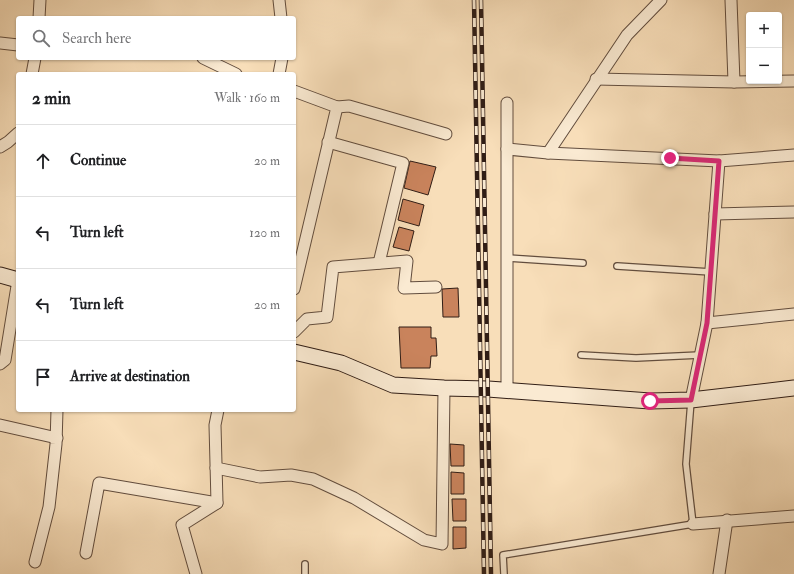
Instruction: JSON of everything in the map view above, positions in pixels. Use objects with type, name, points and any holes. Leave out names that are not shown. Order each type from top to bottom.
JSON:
[{"type":"street","points":[[40,0],[40,16]]},
{"type":"street","points":[[279,0],[281,16]]},
{"type":"street","points":[[548,152],[627,35],[661,0]]},
{"type":"street","points":[[731,0],[734,82]]},
{"type":"street","points":[[0,43],[16,44]]},
{"type":"street","points":[[32,72],[36,60]]},
{"type":"street","points":[[207,60],[232,72]]},
{"type":"street","points":[[279,72],[282,60]]},
{"type":"street","points":[[596,80],[734,82],[794,81]]},
{"type":"street","points":[[296,92],[337,107],[349,106],[446,134]]},
{"type":"street","points":[[507,103],[507,391]]},
{"type":"street","points":[[296,280],[337,107]]},
{"type":"street","points":[[0,147],[16,135]]},
{"type":"street","points":[[328,142],[403,163],[378,263]]},
{"type":"street","points":[[507,149],[719,161],[794,155]]},
{"type":"street","points":[[691,400],[707,323],[719,161]]},
{"type":"street","points":[[715,214],[794,212]]},
{"type":"street","points":[[296,330],[307,319],[327,317],[333,267],[407,261],[404,288],[436,287]]},
{"type":"street","points":[[0,275],[16,279]]},
{"type":"street","points":[[0,364],[5,360],[16,292]]},
{"type":"street","points":[[707,323],[794,314]]},
{"type":"street","points":[[296,352],[341,363],[393,385],[650,401],[691,400],[794,388]]},
{"type":"street","points":[[216,468],[260,476],[291,475],[313,479],[354,498],[424,540],[442,544],[444,388]]},
{"type":"street","points":[[35,562],[49,507],[57,438],[58,412]]},
{"type":"street","points":[[217,503],[215,425],[218,412]]},
{"type":"street","points":[[0,425],[57,438]]},
{"type":"street","points":[[86,553],[99,483],[217,503]]},
{"type":"street","points":[[196,574],[182,524],[217,503]]},
{"type":"street","points":[[693,524],[727,520],[794,516]]},
{"type":"street","points":[[719,574],[727,520]]},
{"type":"lane","points":[[507,258],[583,263]]},
{"type":"lane","points":[[617,266],[711,272]]},
{"type":"lane","points":[[581,355],[636,358],[700,355]]},
{"type":"lane","points":[[504,574],[503,555],[693,524],[686,464],[691,400]]},
{"type":"lane","points":[[304,564],[306,574]]},
{"type":"building","points":[[410,161],[436,167],[428,195],[404,188]]},
{"type":"building","points":[[403,199],[424,205],[419,226],[398,220]]},
{"type":"building","points":[[399,227],[414,231],[409,251],[393,247]]},
{"type":"building","points":[[458,288],[459,317],[443,317],[442,289]]},
{"type":"building","points":[[399,327],[431,327],[431,338],[436,338],[437,356],[431,356],[430,368],[401,368]]},
{"type":"building","points":[[450,444],[464,445],[464,466],[451,466]]},
{"type":"building","points":[[451,472],[464,473],[464,494],[451,494]]},
{"type":"building","points":[[452,499],[466,499],[466,521],[453,521]]},
{"type":"building","points":[[453,527],[466,527],[466,548],[453,549]]},
{"type":"railway","points":[[474,0],[484,574]]},
{"type":"railway","points":[[481,0],[491,574]]},
{"type":"route","points":[[650,401],[691,400],[707,323],[719,161],[670,158]]}]
